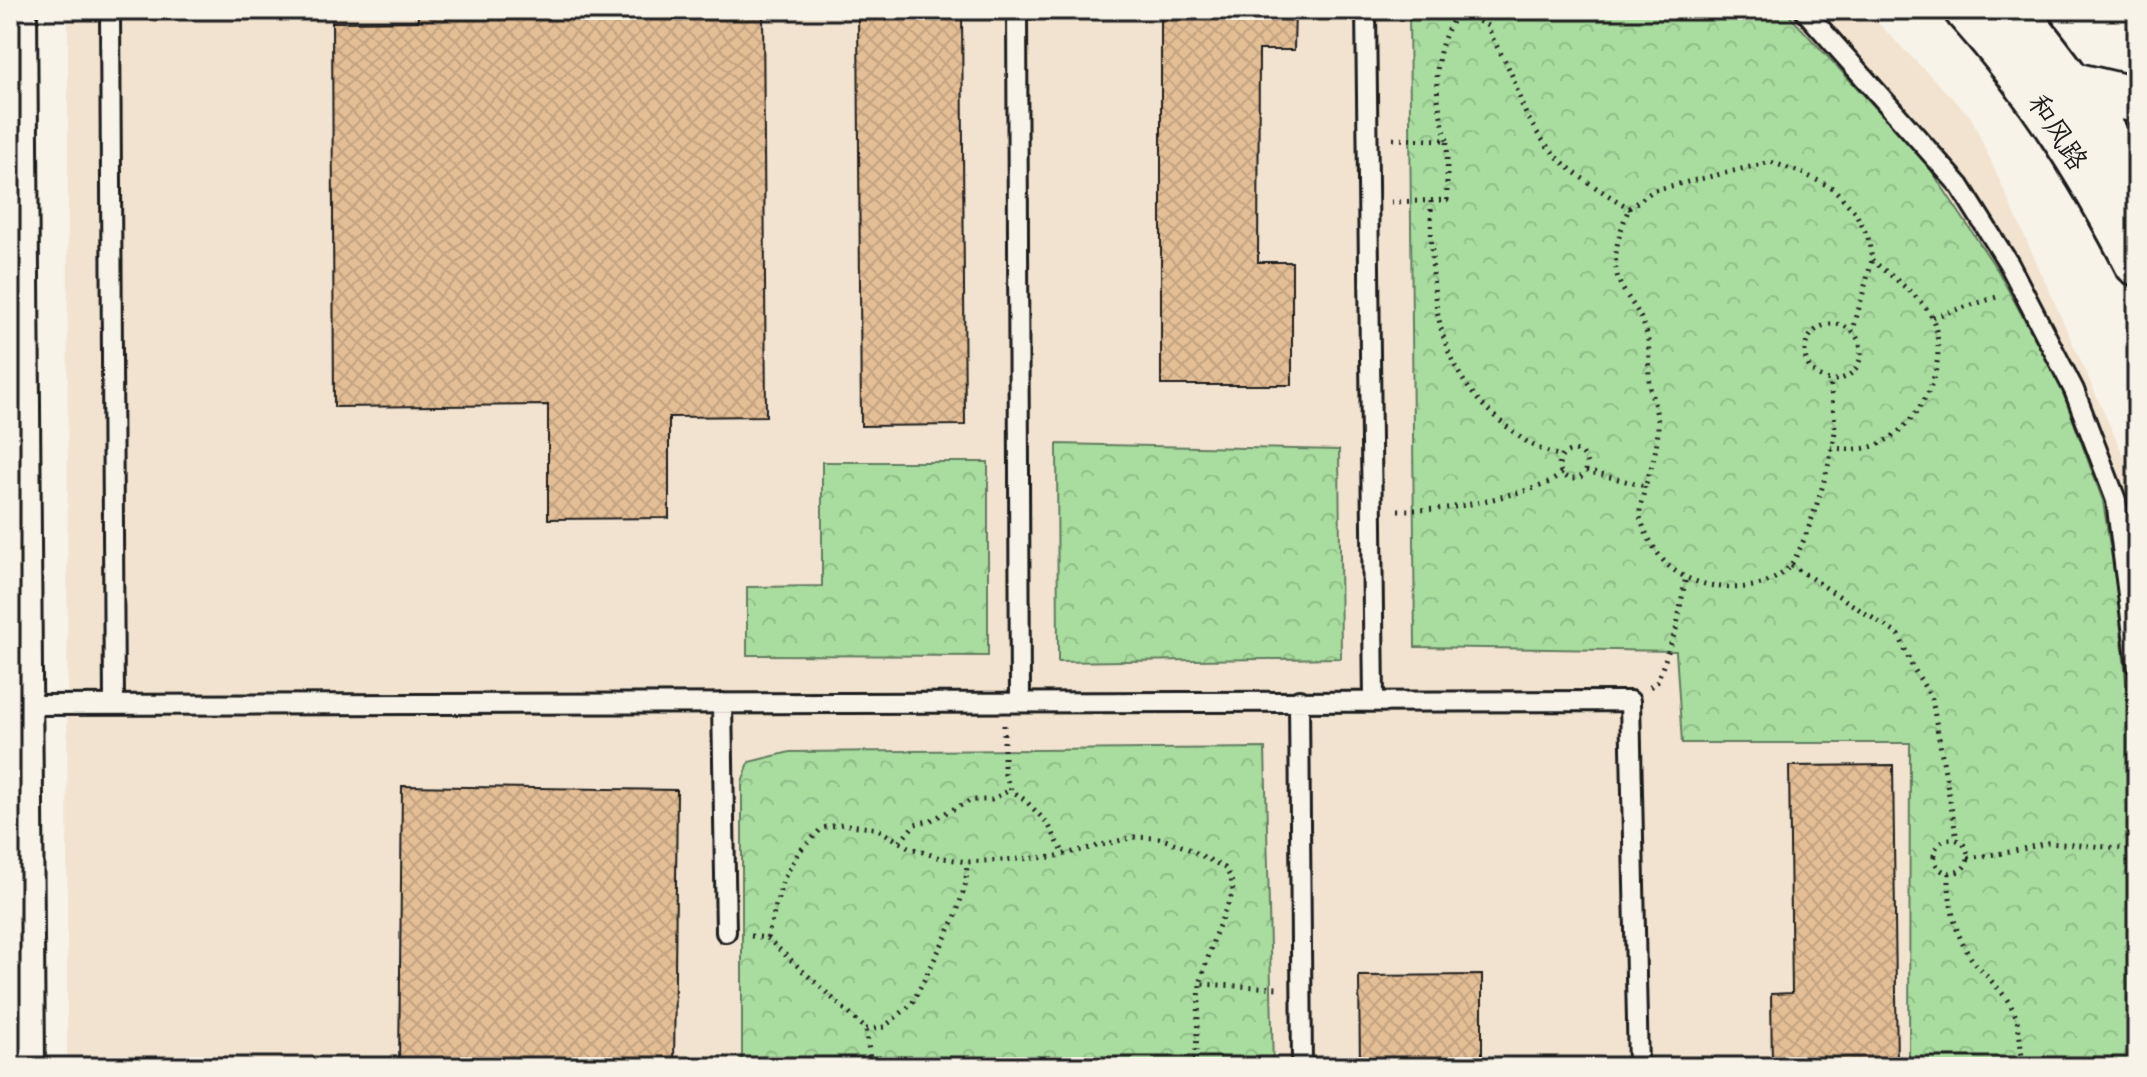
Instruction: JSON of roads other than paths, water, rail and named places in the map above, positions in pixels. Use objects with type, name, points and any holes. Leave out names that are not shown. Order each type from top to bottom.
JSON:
[{"type":"street","points":[[14,10],[15,705],[22,1067]]},
{"type":"street","name":"和风路","points":[[1967,10],[2005,52],[2069,146],[2137,263]]},
{"type":"street","name":"和风路","points":[[2013,10],[2069,84],[2137,190]]},
{"type":"street","points":[[2069,84],[2137,100]]},
{"type":"lane","points":[[110,10],[114,704]]},
{"type":"lane","points":[[1012,702],[1017,10]]},
{"type":"lane","points":[[1366,10],[1374,700]]},
{"type":"lane","points":[[1804,10],[1960,186],[2021,288],[2074,390],[2116,500],[2137,666]]},
{"type":"lane","points":[[1299,700],[1302,1067]]},
{"type":"lane","points":[[15,705],[1630,701],[1638,1067]]},
{"type":"lane","points":[[722,703],[726,932]]}]
